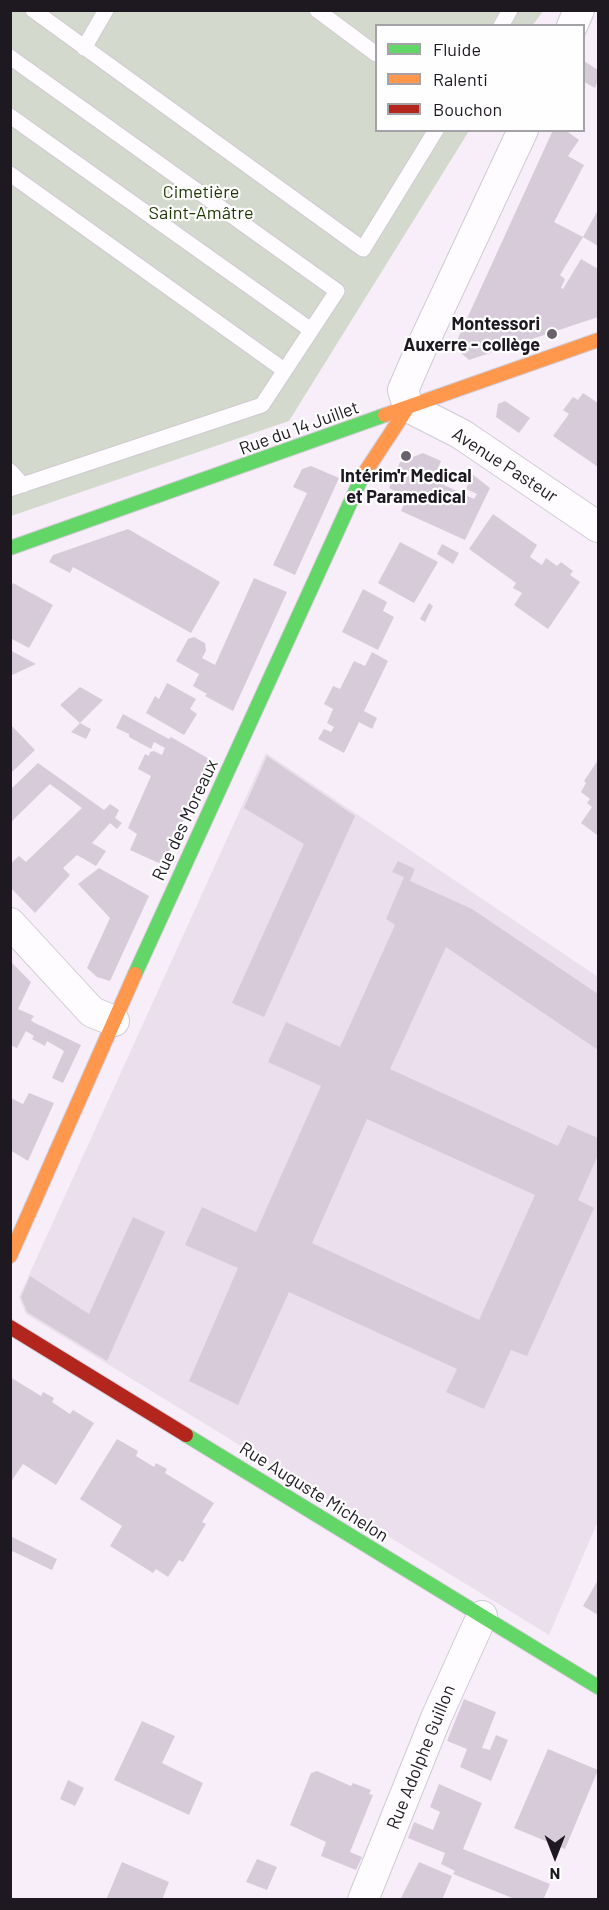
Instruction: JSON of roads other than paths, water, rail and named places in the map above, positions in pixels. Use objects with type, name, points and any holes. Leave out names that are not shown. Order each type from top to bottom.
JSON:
[{"type":"street","points":[[573,24],[579,10]]},
{"type":"street","points":[[408,407],[403,390],[522,132]]},
{"type":"street","name":"Rue du 14 Juillet","points":[[10,548],[598,340]]},
{"type":"street","name":"Avenue Pasteur","points":[[408,407],[461,434],[598,527]]},
{"type":"street","name":"Rue des Moreaux","points":[[10,1256],[114,1021],[362,476],[408,407]]},
{"type":"street","points":[[10,923],[92,1012],[114,1021]]},
{"type":"street","name":"Rue Auguste Michelon","points":[[10,1327],[598,1687]]},
{"type":"street","name":"Rue Adolphe Guillon","points":[[363,1899],[436,1718],[482,1616]]},
{"type":"lane","points":[[33,10],[363,249],[435,132]]},
{"type":"lane","points":[[84,48],[106,10]]},
{"type":"lane","points":[[317,10],[375,53]]},
{"type":"lane","points":[[502,24],[510,10]]},
{"type":"lane","points":[[10,57],[337,291],[262,405],[17,487],[10,471]]},
{"type":"lane","points":[[10,116],[310,330]]},
{"type":"lane","points":[[10,174],[284,370]]},
{"type":"place","name":"Montessori Auxerre - collège","points":[[552,334]]},
{"type":"place","name":"Intérim'r Medical et Paramedical","points":[[406,456]]},
{"type":"park label","name":"Cimetière Saint-Amâtre","points":[[201,202]]}]
